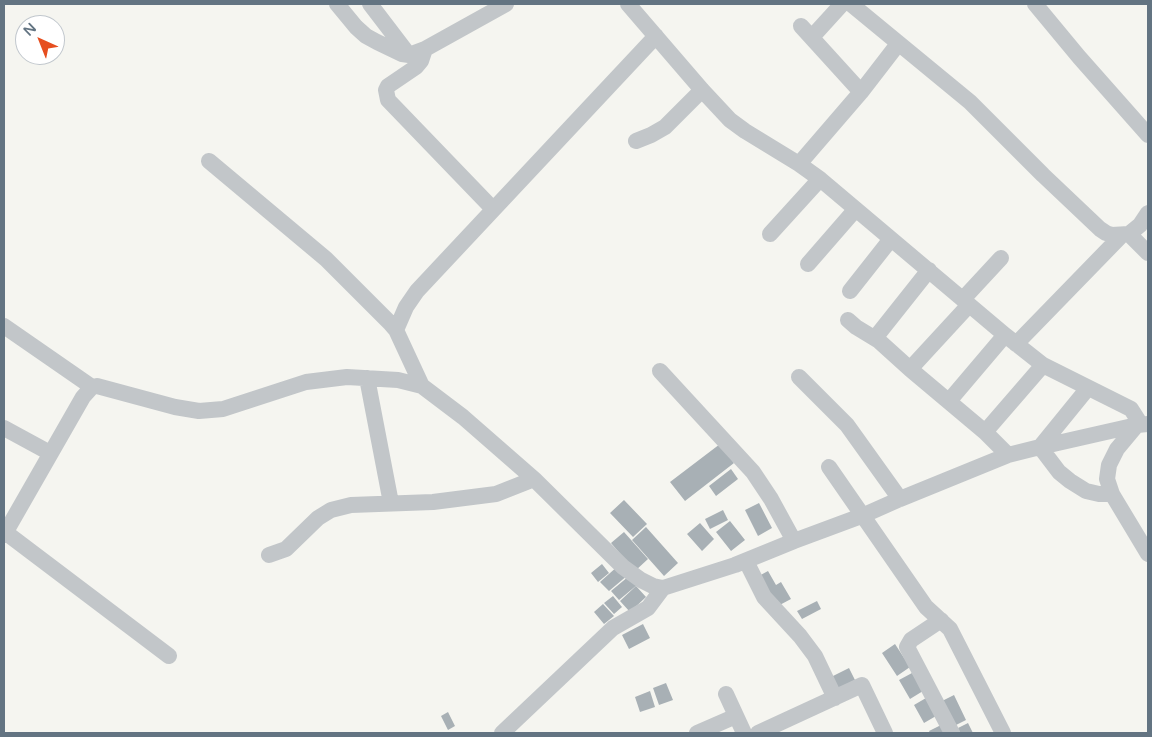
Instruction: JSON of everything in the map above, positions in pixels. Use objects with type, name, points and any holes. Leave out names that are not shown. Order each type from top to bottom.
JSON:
[{"type":"street","points":[[338,4],[356,27],[366,36],[402,54],[409,55],[425,49],[506,4]]},
{"type":"street","points":[[370,4],[409,55]]},
{"type":"street","points":[[628,4],[730,120],[820,179],[1010,340],[1043,365],[1131,409],[1143,425]]},
{"type":"street","points":[[842,4],[806,32],[861,92]]},
{"type":"street","points":[[851,4],[970,102],[1100,229],[1106,233],[1126,234],[1148,253]]},
{"type":"street","points":[[1035,4],[1148,135]]},
{"type":"street","points":[[396,330],[410,299],[656,36]]},
{"type":"street","points":[[799,164],[861,92],[898,44]]},
{"type":"street","points":[[425,49],[421,61],[416,67],[388,86],[386,90],[388,100],[494,209]]},
{"type":"street","points":[[636,141],[665,127],[702,90]]},
{"type":"street","points":[[209,162],[326,259],[396,330],[422,386]]},
{"type":"street","points":[[770,234],[820,179]]},
{"type":"street","points":[[808,264],[855,210]]},
{"type":"street","points":[[949,401],[1010,340],[1126,234],[1140,225],[1148,213]]},
{"type":"street","points":[[850,291],[891,239]]},
{"type":"street","points":[[910,370],[1001,258]]},
{"type":"street","points":[[875,338],[929,270]]},
{"type":"street","points":[[848,320],[875,338],[910,370],[985,432],[1008,456]]},
{"type":"street","points":[[7,334],[92,387],[101,386],[199,412],[223,409],[306,382],[347,377],[398,380],[422,386],[463,416],[534,479],[623,567],[641,580],[653,586],[663,588],[746,561],[794,541],[864,516],[900,499],[1008,456],[1040,446],[1143,425]]},
{"type":"street","points":[[985,432],[1043,365]]},
{"type":"street","points":[[660,371],[753,472],[771,499],[794,541]]},
{"type":"street","points":[[367,378],[391,503]]},
{"type":"street","points":[[800,378],[847,425],[900,499]]},
{"type":"street","points":[[92,387],[83,397],[4,534],[169,656]]},
{"type":"street","points":[[1040,446],[1088,388]]},
{"type":"street","points":[[1143,425],[1117,448],[1109,465],[1108,479],[1112,494],[1148,554]]},
{"type":"street","points":[[4,428],[50,453]]},
{"type":"street","points":[[1040,446],[1059,472],[1070,481],[1086,491],[1112,494]]},
{"type":"street","points":[[829,467],[926,607],[950,629],[1003,733]]},
{"type":"street","points":[[269,555],[286,549],[318,518],[331,510],[351,505],[434,502],[496,494],[534,479]]},
{"type":"street","points":[[746,561],[764,597],[800,636],[815,656],[835,698]]},
{"type":"street","points":[[502,733],[613,628],[648,608],[663,588]]},
{"type":"street","points":[[941,620],[911,640],[907,647],[952,733]]},
{"type":"street","points":[[758,733],[862,685],[885,733]]},
{"type":"street","points":[[726,694],[744,733]]},
{"type":"street","points":[[697,733],[736,716]]},
{"type":"building","points":[[720,444],[734,463],[685,501],[670,482]]},
{"type":"building","points":[[731,469],[738,479],[716,496],[709,486]]},
{"type":"building","points":[[624,500],[647,524],[633,537],[610,513]]},
{"type":"building","points":[[759,503],[772,528],[758,536],[745,510]]},
{"type":"building","points":[[723,510],[728,520],[710,529],[705,519]]},
{"type":"building","points":[[730,521],[745,540],[731,551],[716,532]]},
{"type":"building","points":[[700,523],[714,539],[702,551],[687,534]]},
{"type":"building","points":[[646,527],[678,563],[664,576],[632,540]]},
{"type":"building","points":[[624,532],[648,559],[635,571],[611,543]]},
{"type":"building","points":[[602,564],[609,573],[598,582],[591,573]]},
{"type":"building","points":[[619,565],[628,575],[609,591],[600,582]]},
{"type":"building","points":[[768,571],[776,585],[781,582],[791,599],[774,608],[757,577]]},
{"type":"building","points":[[629,576],[637,585],[619,600],[611,591]]},
{"type":"building","points":[[636,586],[646,597],[630,612],[620,601]]},
{"type":"building","points":[[613,596],[622,607],[614,614],[604,603]]},
{"type":"building","points":[[817,601],[821,609],[802,619],[797,611]]},
{"type":"building","points":[[603,604],[614,616],[604,624],[594,612]]},
{"type":"building","points":[[643,624],[650,638],[629,649],[622,635]]},
{"type":"building","points":[[895,644],[910,667],[897,676],[882,653]]},
{"type":"building","points":[[849,668],[855,680],[835,690],[829,678]]},
{"type":"building","points":[[912,673],[923,691],[910,699],[899,680]]},
{"type":"building","points":[[666,683],[673,700],[659,705],[653,688]]},
{"type":"building","points":[[650,691],[655,707],[640,712],[635,697]]},
{"type":"building","points":[[954,695],[966,720],[954,726],[942,701]]},
{"type":"building","points":[[926,698],[936,716],[924,723],[914,705]]},
{"type":"building","points":[[448,712],[455,726],[448,730],[441,716]]},
{"type":"building","points":[[968,723],[973,733],[960,733],[958,728]]},
{"type":"building","points":[[941,725],[946,733],[930,733],[929,731]]}]
